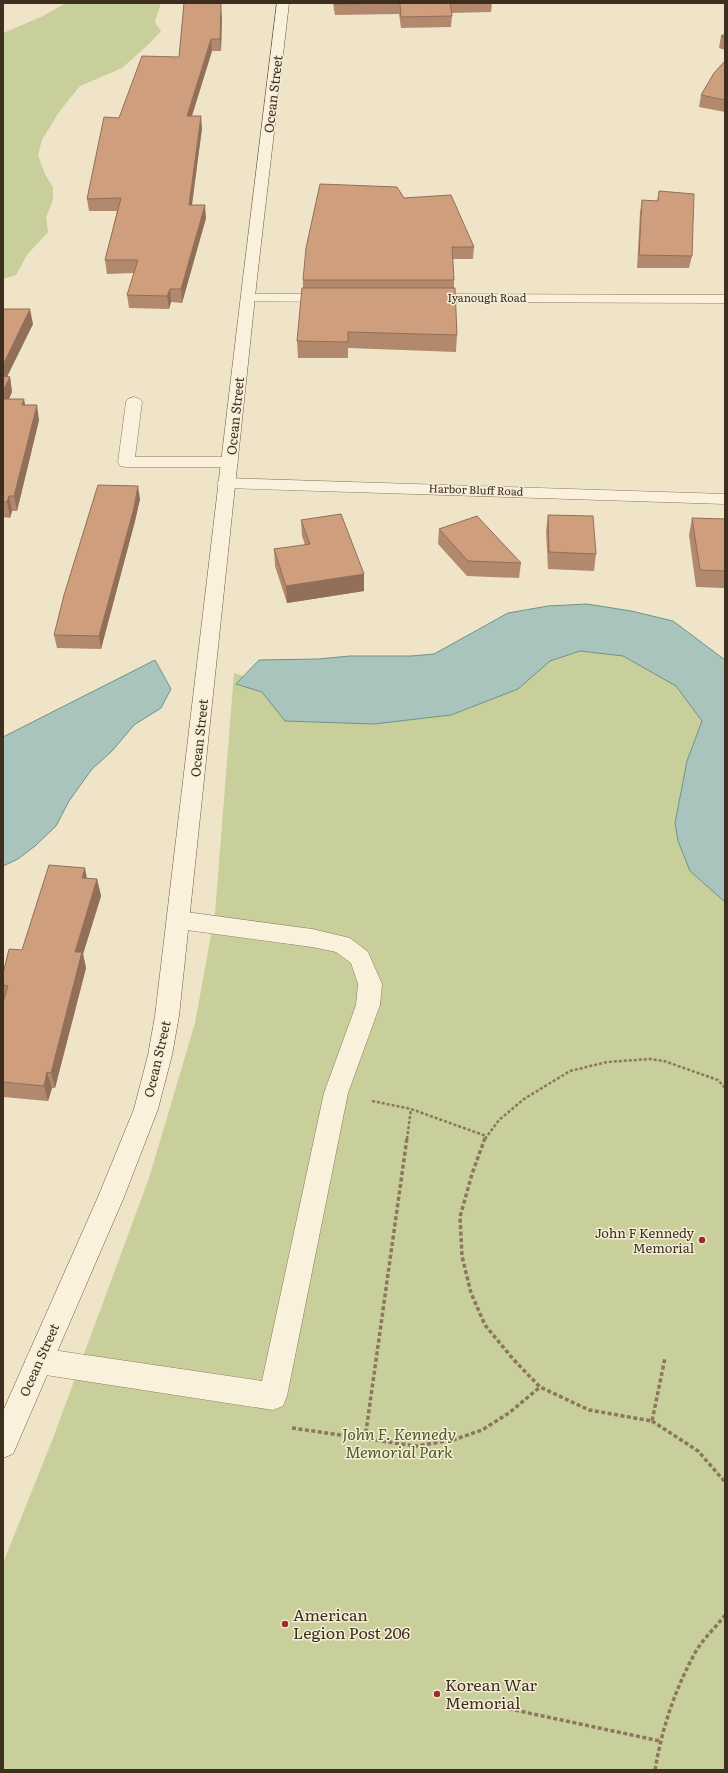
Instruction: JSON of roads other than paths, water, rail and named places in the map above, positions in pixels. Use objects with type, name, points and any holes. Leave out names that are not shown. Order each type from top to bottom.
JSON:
[{"type":"main road","name":"Ocean Street","points":[[3,1444],[111,1197],[146,1108],[160,1055],[167,1016],[179,920],[226,483],[230,462],[283,3]]},
{"type":"main road","points":[[248,298],[344,298]]},
{"type":"main road","name":"Iyanough Road","points":[[407,298],[725,299]]},
{"type":"main road","points":[[134,402],[126,462],[230,462]]},
{"type":"main road","name":"Harbor Bluff Road","points":[[226,483],[725,499]]},
{"type":"main road","points":[[39,1361],[273,1396],[336,1093],[368,1004],[370,984],[360,958],[342,944],[312,938],[179,920]]},
{"type":"water","points":[[587,604],[631,611],[673,621],[725,660],[725,902],[690,871],[678,841],[675,823],[687,761],[702,721],[676,686],[623,656],[580,651],[550,661],[518,689],[451,715],[374,724],[285,721],[262,692],[236,684],[259,660],[318,659],[350,656],[411,656],[434,654],[508,613],[548,606]]},
{"type":"water","points":[[155,660],[171,689],[161,708],[134,725],[112,751],[92,769],[69,801],[56,826],[35,846],[18,859],[3,866],[3,737]]},
{"type":"place","name":"John F Kennedy Memorial","points":[[702,1240]]},
{"type":"place","name":"American Legion Post 206","points":[[285,1624]]},
{"type":"place","name":"Korean War Memorial","points":[[437,1694]]},
{"type":"park label","name":"John F. Kennedy Memorial Park","points":[[399,1443]]}]
